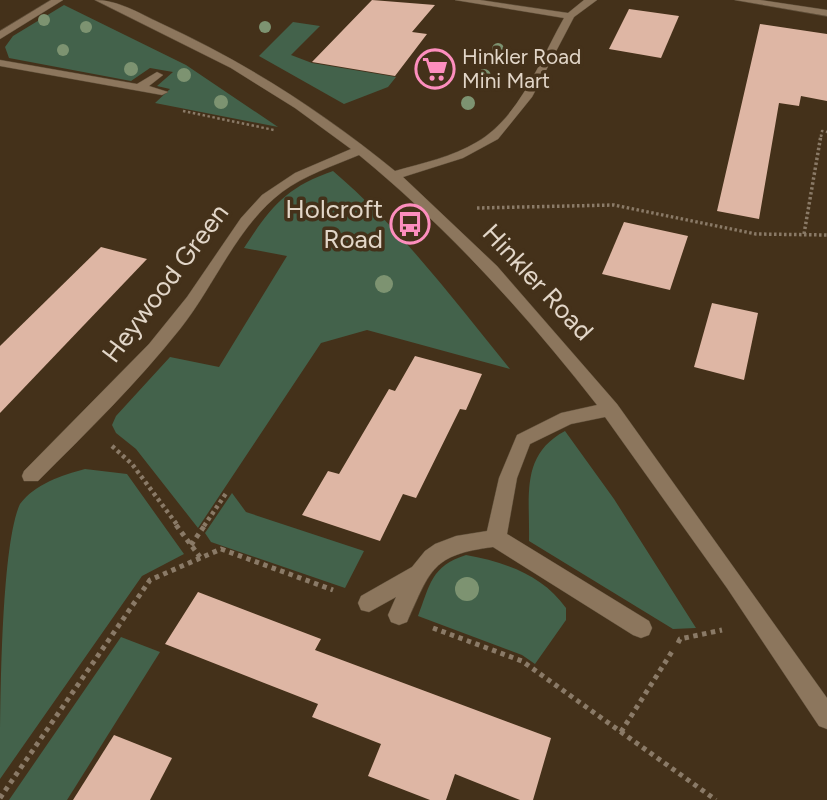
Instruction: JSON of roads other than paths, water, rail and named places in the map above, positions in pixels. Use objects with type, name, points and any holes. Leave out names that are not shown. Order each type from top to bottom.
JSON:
[{"type":"street","points":[[0,36],[58,0]]},
{"type":"street","name":"Hinkler Road","points":[[100,0],[161,28],[250,76],[341,134],[393,176],[480,256],[538,318],[611,409],[763,620],[827,718]]},
{"type":"street","points":[[460,0],[570,16]]},
{"type":"street","points":[[393,176],[464,153],[494,136],[512,117],[570,16],[581,5],[593,0]]},
{"type":"street","points":[[740,0],[827,13]]},
{"type":"street","points":[[0,63],[162,92]]},
{"type":"street","points":[[139,88],[156,75]]},
{"type":"street","name":"Heywood Green","points":[[31,477],[135,371],[192,301],[243,225],[268,197],[299,176],[361,149]]},
{"type":"street","points":[[496,538],[508,478],[523,440],[567,418],[611,409]]},
{"type":"street","points":[[399,615],[417,574],[435,552],[462,542],[496,538],[640,628]]},
{"type":"street","points":[[369,603],[417,574]]},
{"type":"place","name":"Hinkler Road Mini Mart","points":[[435,69]]},
{"type":"place","name":"Holcroft Road","points":[[410,224]]}]
